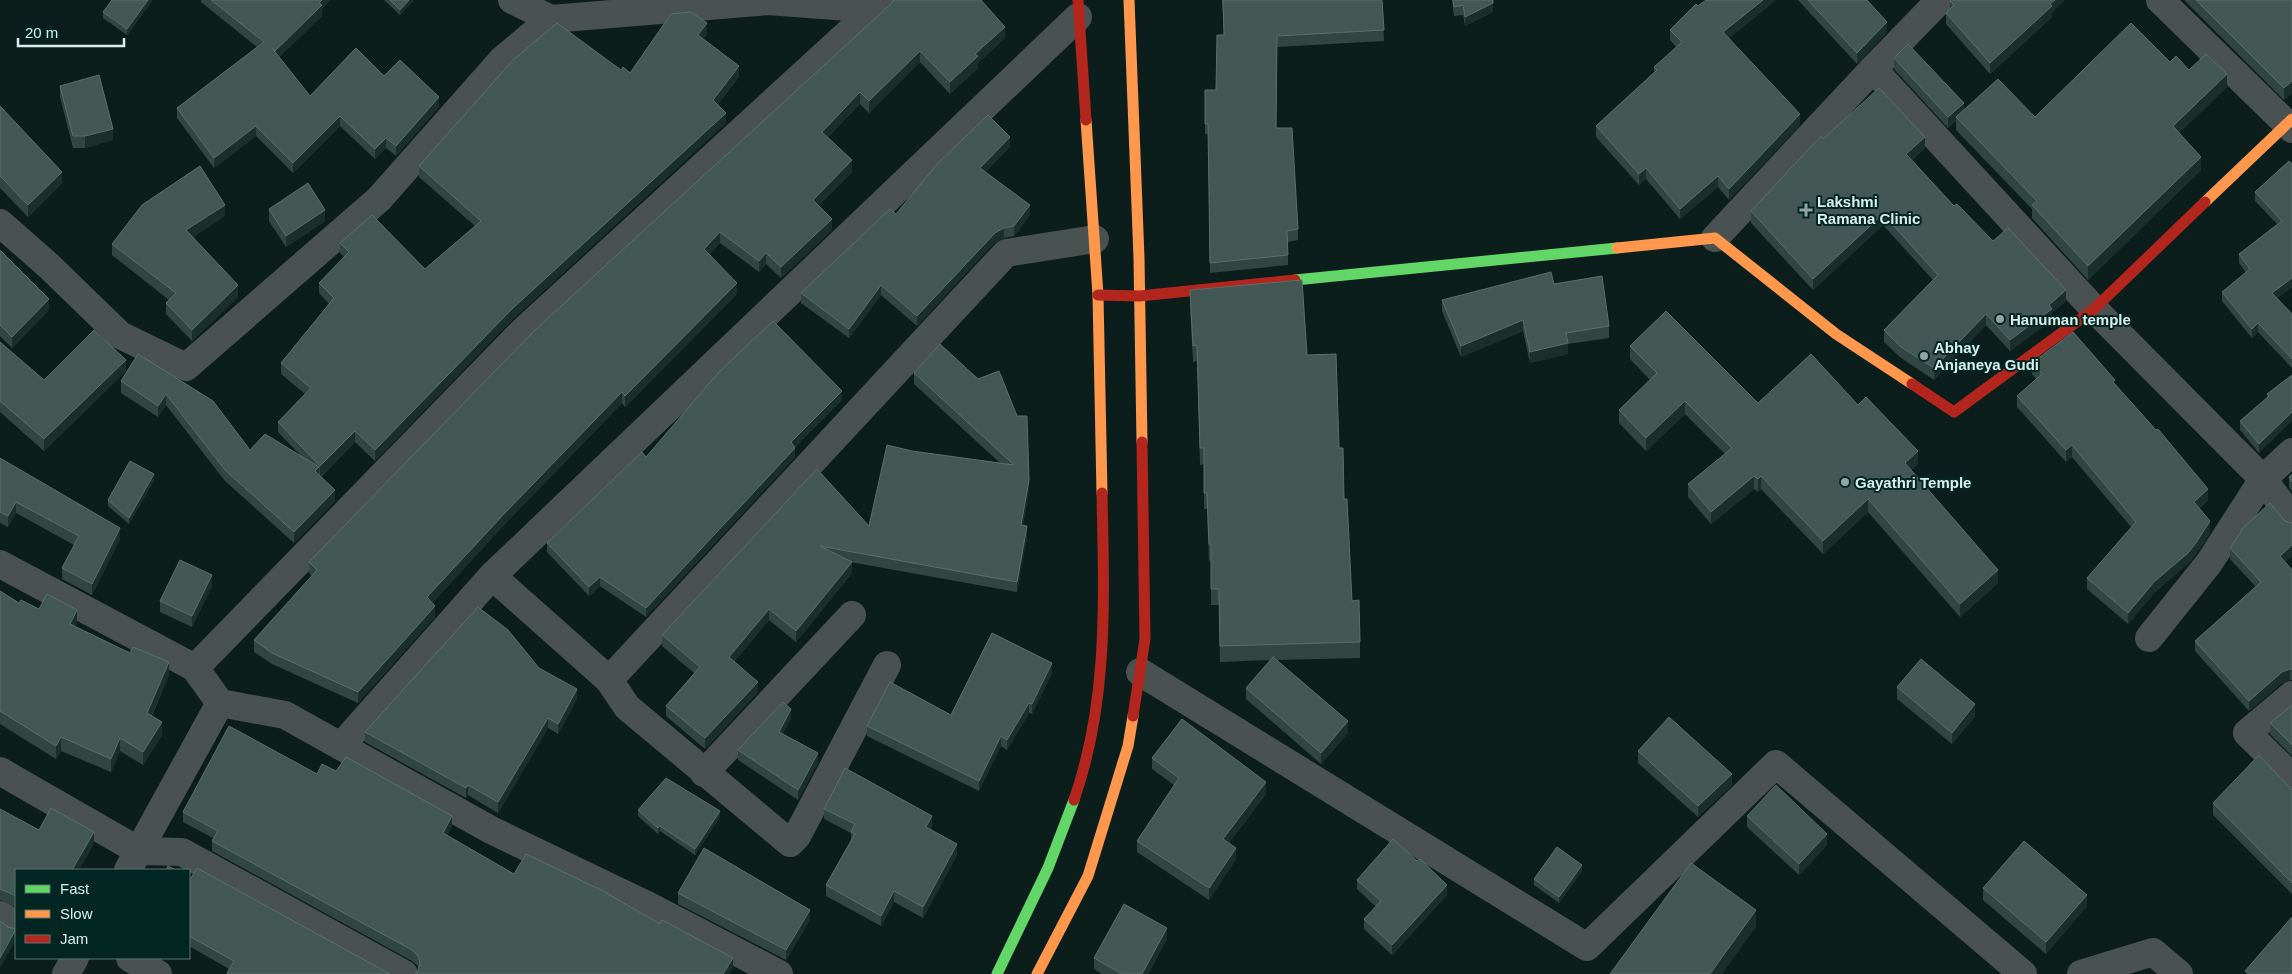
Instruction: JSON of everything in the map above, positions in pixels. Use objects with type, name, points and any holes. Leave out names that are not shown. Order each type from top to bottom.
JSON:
[{"type":"main road","points":[[1037,974],[1090,868],[1122,772],[1133,720],[1145,639],[1140,296],[1128,0]]},
{"type":"main road","points":[[997,974],[1048,868],[1068,817],[1082,777],[1100,689],[1104,617],[1098,295],[1078,8]]},
{"type":"main road","points":[[1098,295],[1140,296],[1716,238],[1836,334],[1954,412],[2094,309],[2290,124]]},
{"type":"street","points":[[512,0],[551,19],[768,2],[879,4]]},
{"type":"street","points":[[1716,238],[1872,69],[1940,0]]},
{"type":"street","points":[[2160,0],[2290,124]]},
{"type":"street","points":[[195,668],[523,331],[879,4]]},
{"type":"street","points":[[341,746],[492,576],[1078,8]]},
{"type":"street","points":[[0,223],[50,267],[120,335],[186,367],[378,199],[468,95],[502,60],[551,19]]},
{"type":"street","points":[[1872,69],[2094,309],[2263,479],[2292,518]]},
{"type":"street","points":[[609,680],[1006,253],[1094,239]]},
{"type":"street","points":[[2149,638],[2208,563],[2263,479],[2292,452]]},
{"type":"street","points":[[0,564],[195,668],[220,703],[285,715],[491,830],[645,904],[779,974]]},
{"type":"street","points":[[492,576],[609,680],[626,708],[790,842],[797,836],[887,665]]},
{"type":"street","points":[[704,773],[852,615]]},
{"type":"street","points":[[1140,672],[1587,948],[1776,764],[2023,974]]},
{"type":"street","points":[[2292,695],[2247,733],[2292,777]]},
{"type":"street","points":[[134,861],[220,703]]},
{"type":"street","points":[[0,771],[134,861],[182,852],[404,974]]},
{"type":"street","points":[[0,915],[15,923]]},
{"type":"street","points":[[2093,972],[2153,952],[2179,974]]},
{"type":"street","points":[[66,974],[74,959]]},
{"type":"street","points":[[132,959],[158,974]]},
{"type":"building","points":[[112,0],[148,0],[127,29],[103,12]]},
{"type":"building","points":[[211,0],[322,0],[319,3],[322,5],[275,51],[272,48],[310,96],[356,48],[384,76],[400,60],[439,97],[396,146],[386,138],[375,149],[340,116],[293,163],[256,126],[214,158],[177,108],[264,42]]},
{"type":"building","points":[[390,0],[409,0],[400,10]]},
{"type":"building","points":[[894,0],[981,0],[1005,27],[975,54],[978,56],[950,82],[920,51],[869,101],[860,92],[822,132],[852,160],[813,200],[832,219],[781,267],[766,253],[759,261],[720,232],[704,249],[737,283],[625,396],[622,392],[427,597],[435,606],[358,692],[272,653],[254,640],[317,570],[309,562],[534,331]]},
{"type":"building","points":[[1223,0],[1382,0],[1384,30],[1277,36],[1276,128],[1292,128],[1298,229],[1287,231],[1288,255],[1210,263],[1208,124],[1205,124],[1205,90],[1216,90],[1217,35],[1224,35]]},
{"type":"building","points":[[1453,0],[1493,0],[1493,3],[1465,17],[1463,5],[1454,7]]},
{"type":"building","points":[[1706,0],[1763,0],[1723,32],[1800,114],[1729,189],[1718,176],[1680,209],[1646,168],[1639,174],[1596,126],[1657,70],[1654,67],[1682,42],[1670,30],[1696,4],[1698,6]]},
{"type":"building","points":[[1808,0],[1867,0],[1887,22],[1857,53]]},
{"type":"building","points":[[1951,0],[2055,0],[2050,4],[2052,6],[1990,63],[1946,13],[1954,5]]},
{"type":"building","points":[[2196,0],[2292,0],[2292,81],[2284,88]]},
{"type":"building","points":[[691,12],[707,23],[698,35],[739,66],[713,100],[726,113],[512,309],[375,450],[355,431],[320,466],[278,422],[311,388],[281,363],[334,298],[319,283],[349,252],[340,243],[372,215],[425,269],[481,221],[419,166],[513,60],[557,23],[621,70],[623,67],[630,73],[671,14]]},
{"type":"building","points":[[2131,23],[2170,62],[2176,56],[2189,70],[2206,54],[2227,74],[2173,126],[2201,157],[2088,266],[2032,205],[2037,201],[1956,117],[1998,79],[2035,117]]},
{"type":"building","points":[[1908,44],[1964,103],[1948,117],[1894,58]]},
{"type":"building","points":[[99,75],[113,129],[85,136],[73,136],[60,86]]},
{"type":"building","points":[[1879,88],[1925,137],[1906,154],[1954,206],[1957,204],[1993,241],[2008,228],[2066,290],[2049,305],[2052,309],[2010,340],[1986,314],[1934,368],[1901,347],[1884,330],[1938,275],[1883,214],[1813,279],[1751,211],[1821,136],[1823,139]]},
{"type":"building","points":[[0,106],[62,172],[28,205],[0,176]]},
{"type":"building","points":[[988,115],[1010,137],[980,168],[1030,205],[1014,226],[1004,228],[995,233],[917,316],[881,285],[849,329],[801,293],[890,209],[896,214],[938,163]]},
{"type":"building","points":[[2289,161],[2292,164],[2292,278],[2272,293],[2292,314],[2292,359],[2258,323],[2252,329],[2222,292],[2250,269],[2239,254],[2282,221],[2255,192]]},
{"type":"building","points":[[200,166],[225,205],[186,230],[238,285],[192,330],[166,303],[176,293],[112,244],[142,205]]},
{"type":"building","points":[[308,183],[325,210],[286,236],[269,209]]},
{"type":"building","points":[[0,250],[49,299],[12,337],[0,325]]},
{"type":"building","points":[[1551,272],[1554,284],[1602,276],[1609,326],[1566,333],[1568,343],[1530,352],[1523,320],[1461,346],[1442,300]]},
{"type":"building","points":[[1302,280],[1307,355],[1336,354],[1339,448],[1343,448],[1344,499],[1347,499],[1352,601],[1359,600],[1360,642],[1220,646],[1219,589],[1211,589],[1211,544],[1209,544],[1207,493],[1204,493],[1204,448],[1200,448],[1197,345],[1193,346],[1190,290]]},
{"type":"building","points":[[1666,311],[1758,403],[1811,354],[1858,405],[1866,397],[1918,451],[1905,463],[1998,570],[1960,604],[1868,499],[1823,541],[1761,476],[1758,479],[1754,476],[1711,512],[1688,484],[1732,448],[1685,401],[1646,438],[1619,410],[1657,373],[1630,346]]},
{"type":"building","points":[[773,321],[842,391],[791,442],[795,448],[646,608],[600,577],[589,587],[547,543],[642,452],[646,457],[719,372]]},
{"type":"building","points":[[94,330],[126,360],[44,439],[0,401],[0,342],[44,380]]},
{"type":"building","points":[[2073,332],[2115,380],[2113,382],[2156,430],[2158,429],[2208,489],[2194,502],[2210,521],[2196,543],[2188,553],[2155,581],[2128,613],[2087,578],[2136,522],[2072,445],[2066,450],[2017,396],[2042,374],[2032,363]]},
{"type":"building","points":[[940,344],[978,379],[999,371],[1017,416],[1027,416],[1029,480],[1021,525],[1027,526],[1017,582],[820,546],[852,562],[796,631],[769,609],[729,657],[758,682],[705,738],[666,706],[700,667],[662,635],[817,469],[869,526],[887,445],[912,451],[1014,465],[914,373]]},
{"type":"building","points":[[138,354],[213,401],[250,450],[265,434],[319,467],[315,471],[335,490],[294,532],[225,470],[166,394],[158,406],[121,381]]},
{"type":"building","points":[[2292,375],[2292,412],[2259,444],[2240,421],[2269,396],[2267,394]]},
{"type":"building","points":[[0,458],[120,528],[92,584],[62,568],[79,536],[16,502],[8,516],[0,512]]},
{"type":"building","points":[[130,461],[154,474],[129,518],[108,500]]},
{"type":"building","points":[[2270,503],[2285,521],[2292,523],[2292,545],[2280,556],[2292,570],[2292,669],[2282,672],[2249,701],[2195,641],[2261,582],[2230,548],[2244,527]]},
{"type":"building","points":[[180,560],[212,575],[192,616],[160,601]]},
{"type":"building","points":[[0,591],[19,603],[21,600],[39,609],[47,594],[77,610],[70,624],[130,653],[133,647],[169,662],[147,713],[162,722],[143,752],[120,738],[111,759],[61,737],[56,746],[0,711]]},
{"type":"building","points":[[478,607],[508,630],[539,668],[577,689],[558,724],[548,718],[498,802],[468,785],[466,788],[365,732]]},
{"type":"building","points":[[992,633],[1052,663],[1032,704],[1029,703],[1007,740],[1001,736],[979,781],[867,726],[890,682],[951,715]]},
{"type":"building","points":[[1273,657],[1348,721],[1321,753],[1246,688]]},
{"type":"building","points":[[1921,659],[1975,704],[1952,733],[1897,687]]},
{"type":"building","points":[[783,702],[791,709],[779,732],[818,753],[798,790],[738,750]]},
{"type":"building","points":[[2292,705],[2292,745],[2270,723]]},
{"type":"building","points":[[1669,717],[1732,774],[1698,806],[1638,751]]},
{"type":"building","points":[[1182,719],[1266,782],[1223,839],[1236,848],[1209,888],[1137,841],[1179,778],[1152,758]]},
{"type":"building","points":[[229,726],[317,774],[322,764],[336,771],[346,757],[452,816],[443,833],[514,874],[526,854],[603,891],[660,924],[662,920],[733,958],[723,974],[415,974],[420,963],[418,956],[412,950],[212,841],[218,831],[183,812]]},
{"type":"building","points":[[2259,755],[2292,790],[2292,883],[2213,803]]},
{"type":"building","points":[[845,768],[932,816],[926,827],[957,844],[923,907],[894,891],[881,916],[826,885],[855,834],[851,832],[855,824],[824,809]]},
{"type":"building","points":[[666,778],[720,811],[695,849],[660,826],[658,828],[638,810]]},
{"type":"building","points":[[1776,785],[1827,834],[1799,864],[1747,816]]},
{"type":"building","points":[[51,808],[94,832],[73,869],[15,869],[15,896],[0,889],[0,809],[39,830]]},
{"type":"building","points":[[1393,839],[1417,861],[1420,859],[1447,885],[1392,945],[1364,919],[1381,901],[1357,880]]},
{"type":"building","points":[[2024,841],[2087,895],[2046,942],[1983,888]]},
{"type":"building","points":[[1557,847],[1582,865],[1559,897],[1534,879]]},
{"type":"building","points":[[704,848],[810,910],[786,950],[678,893]]},
{"type":"building","points":[[1691,863],[1756,910],[1710,974],[1610,974]]},
{"type":"building","points":[[197,868],[390,974],[227,973],[234,961],[190,937],[191,878]]},
{"type":"building","points":[[1124,904],[1167,928],[1142,974],[1122,974],[1094,958]]},
{"type":"building","points":[[2292,917],[2292,974],[2249,974],[2245,971]]},
{"type":"building","points":[[0,921],[8,927],[15,929],[15,931],[0,958]]},
{"type":"traffic: fast","points":[[1295,280],[1617,248]]},
{"type":"traffic: fast","points":[[997,974],[1048,868],[1074,800]]},
{"type":"traffic: slow","points":[[1129,0],[1139,258],[1142,442]]},
{"type":"traffic: slow","points":[[2205,202],[2292,119]]},
{"type":"traffic: slow","points":[[1086,120],[1098,295],[1102,493]]},
{"type":"traffic: slow","points":[[1617,248],[1715,238],[1836,334],[1912,384]]},
{"type":"traffic: slow","points":[[1037,974],[1088,876],[1128,746],[1133,716]]},
{"type":"traffic: jam","points":[[1078,0],[1086,120]]},
{"type":"traffic: jam","points":[[1912,384],[1954,412],[2094,309],[2205,202]]},
{"type":"traffic: jam","points":[[1098,295],[1140,296],[1295,280]]},
{"type":"traffic: jam","points":[[1133,716],[1145,639],[1142,442]]},
{"type":"traffic: jam","points":[[1074,800],[1085,762],[1099,686],[1103,609],[1102,493]]},
{"type":"place","name":"Lakshmi Ramana Clinic","points":[[1806,210]]},
{"type":"place","name":"Hanuman temple","points":[[2000,319]]},
{"type":"place","name":"Abhay Anjaneya Gudi","points":[[1924,356]]},
{"type":"place","name":"Gayathri Temple","points":[[1845,482]]}]
